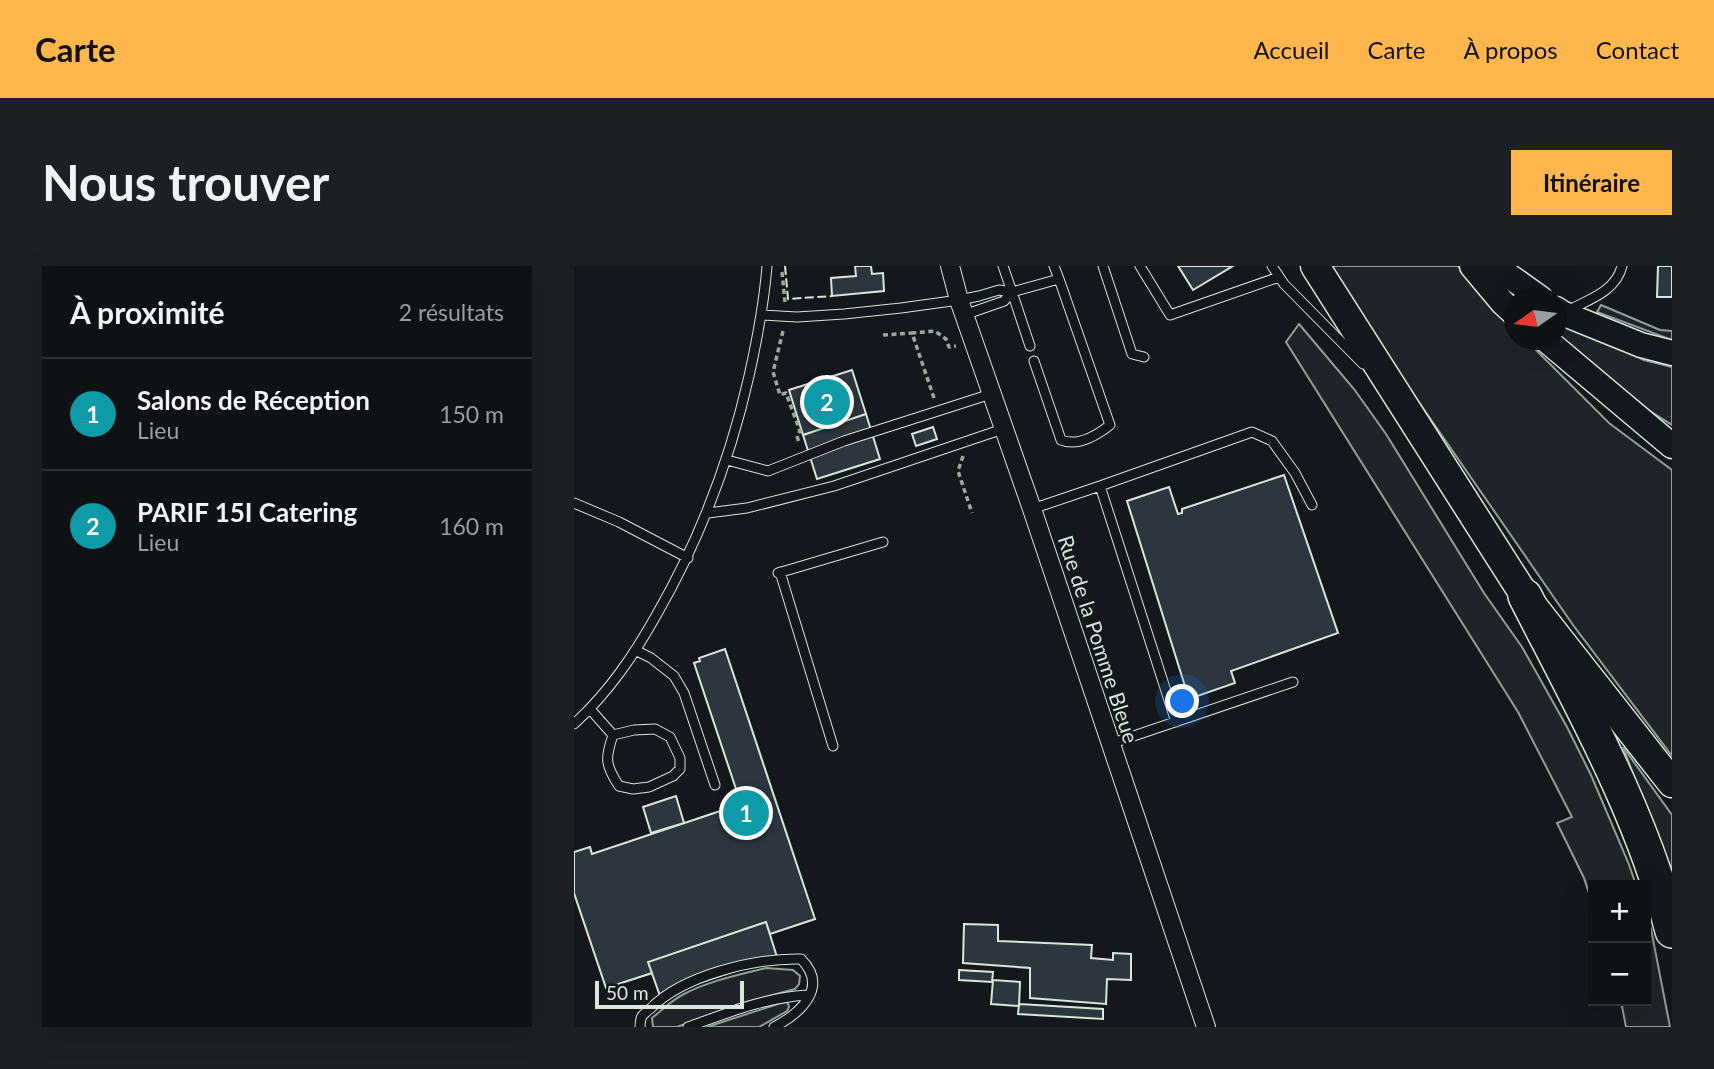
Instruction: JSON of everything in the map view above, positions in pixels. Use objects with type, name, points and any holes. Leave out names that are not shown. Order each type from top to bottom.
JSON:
[{"type":"highway","points":[[1525,596],[1627,802],[1649,858],[1672,931]]},
{"type":"main road","points":[[1315,266],[1525,596],[1672,783]]},
{"type":"main road","points":[[1472,266],[1504,304]]},
{"type":"main road","points":[[1499,266],[1524,287]]},
{"type":"main road","points":[[1567,314],[1641,345],[1672,353]]},
{"type":"main road","points":[[1558,350],[1672,446]]},
{"type":"street","name":"Rue de la Pomme Bleue","points":[[950,266],[1206,1027]]},
{"type":"lane","points":[[574,724],[620,673],[635,650],[688,558],[708,513],[740,416],[762,314],[767,266]]},
{"type":"lane","points":[[1003,266],[1030,346]]},
{"type":"lane","points":[[1034,361],[1061,440],[1070,444],[1097,435],[1110,425],[1054,266]]},
{"type":"lane","points":[[1103,266],[1132,354],[1144,357]]},
{"type":"lane","points":[[1140,266],[1170,315],[1279,277]]},
{"type":"lane","points":[[1272,266],[1324,325],[1402,402]]},
{"type":"lane","points":[[1567,308],[1608,290],[1620,274],[1622,266]]},
{"type":"lane","points":[[962,307],[979,296],[999,290],[1012,292],[1059,279]]},
{"type":"lane","points":[[762,314],[784,317],[901,308],[962,307],[1004,301],[1012,292]]},
{"type":"lane","points":[[727,460],[768,471],[844,441],[991,394]]},
{"type":"lane","points":[[708,513],[747,508],[834,486],[1003,429]]},
{"type":"lane","points":[[1032,509],[1252,432],[1272,441],[1295,473],[1312,505]]},
{"type":"lane","points":[[1100,486],[1176,722]]},
{"type":"lane","points":[[574,503],[688,558]]},
{"type":"lane","points":[[833,746],[778,573],[883,542]]},
{"type":"lane","points":[[635,650],[651,658],[674,676],[684,693],[715,785]]},
{"type":"lane","points":[[1110,744],[1293,682]]},
{"type":"lane","points":[[590,709],[613,735]]},
{"type":"lane","points":[[655,729],[670,737],[680,758],[680,769],[673,776],[649,787],[633,789],[619,786],[610,771],[607,752],[613,735],[655,729]]},
{"type":"lane","points":[[640,1027],[642,1016],[660,998],[703,975],[783,958],[801,959],[811,969],[813,984],[809,995],[806,1002],[790,1018],[774,1027]]},
{"type":"lane","points":[[688,1027],[785,996],[809,995]]},
{"type":"path","points":[[782,266],[785,297],[783,334],[773,372],[780,395],[786,393],[800,431],[797,436],[803,457]]},
{"type":"path","points":[[883,335],[912,333]]},
{"type":"shaded area","points":[[1331,266],[1458,266],[1504,318],[1504,350],[1536,350],[1609,423],[1672,470],[1672,756],[1573,625],[1371,333]]},
{"type":"shaded area","points":[[1601,305],[1660,330],[1672,331],[1672,340],[1597,312]]},
{"type":"shaded area","points":[[1567,323],[1644,360],[1672,367],[1672,425],[1642,406],[1567,344]]},
{"type":"shaded area","points":[[1299,324],[1354,389],[1386,434],[1484,593],[1522,647],[1567,727],[1591,775],[1634,880],[1588,880],[1588,890],[1557,823],[1572,817],[1518,712],[1286,342]]},
{"type":"shaded area","points":[[1623,747],[1672,815],[1672,879]]},
{"type":"shaded area","points":[[1651,929],[1670,1027],[1626,1027],[1622,1006],[1651,1006]]},
{"type":"shaded area","points":[[766,968],[793,970],[800,976],[799,984],[795,989],[739,1004],[677,1027],[653,1027],[652,1018],[684,994],[714,982]]},
{"type":"shaded area","points":[[788,1003],[787,1011],[759,1027],[707,1027]]},
{"type":"building","points":[[855,266],[871,266],[872,274],[883,273],[884,291],[832,296],[831,278],[856,276]]},
{"type":"building","points":[[1178,266],[1233,266],[1193,290]]},
{"type":"building","points":[[1658,266],[1672,266],[1672,297],[1657,297]]},
{"type":"building","points":[[852,370],[866,414],[803,435],[789,390]]},
{"type":"building","points":[[866,414],[880,459],[817,479],[803,435]]},
{"type":"building","points":[[933,427],[937,439],[916,446],[912,434]]},
{"type":"building","points":[[1284,475],[1338,633],[1231,671],[1235,683],[1189,699],[1127,501],[1169,487],[1178,514],[1182,513],[1182,509]]},
{"type":"building","points":[[725,649],[815,919],[770,934],[766,922],[648,962],[652,973],[606,988],[574,893],[574,852],[590,847],[592,854],[741,804],[694,663],[700,661],[699,658]]},
{"type":"building","points":[[676,796],[684,823],[651,833],[643,807]]},
{"type":"building","points":[[766,922],[777,957],[660,996],[648,962]]},
{"type":"building","points":[[964,924],[998,925],[998,941],[1092,945],[1091,958],[1113,960],[1113,953],[1131,954],[1131,980],[1107,979],[1106,1004],[1030,998],[1030,968],[963,963]]},
{"type":"building","points":[[959,970],[993,972],[992,982],[959,980]]},
{"type":"building","points":[[993,980],[1020,982],[1019,1006],[991,1004]]},
{"type":"building","points":[[1019,1004],[1103,1009],[1103,1019],[1018,1014]]},
{"type":"fence","points":[[785,266],[788,299],[832,296]]},
{"type":"place","name":"PARIF 15I Catering","points":[[827,402]]},
{"type":"place","name":"Salons de Réception","points":[[746,813]]}]
